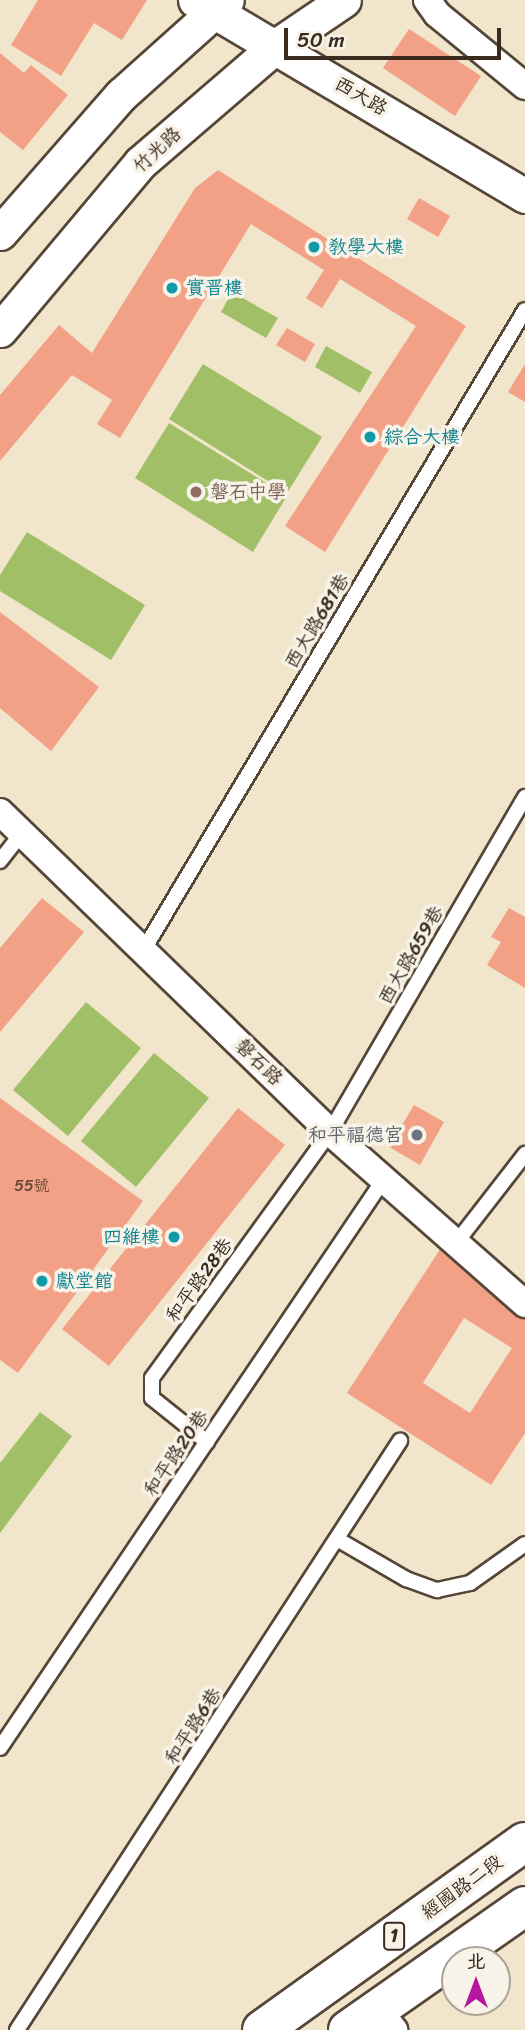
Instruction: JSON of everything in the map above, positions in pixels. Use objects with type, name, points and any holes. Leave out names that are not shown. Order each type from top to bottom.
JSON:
[{"type":"main road","name":"經國路二段","points":[[262,2030],[525,1842]]},
{"type":"main road","points":[[374,2023],[525,1906]]},
{"type":"street","name":"竹光路","points":[[0,330],[140,163],[276,46],[344,0]]},
{"type":"street","points":[[426,0],[437,14],[525,86]]},
{"type":"street","name":"西大路","points":[[212,4],[276,46],[525,196]]},
{"type":"street","points":[[0,233],[121,95],[212,4]]},
{"type":"street","name":"磐石路","points":[[0,812],[330,1132],[525,1304]]},
{"type":"lane","name":"西大路681巷","points":[[143,951],[525,310]]},
{"type":"lane","name":"西大路659巷","points":[[330,1132],[525,797]]},
{"type":"lane","points":[[0,861],[22,833]]},
{"type":"lane","name":"和平路28巷","points":[[207,1442],[152,1398],[152,1378],[330,1132]]},
{"type":"lane","points":[[456,1243],[525,1154]]},
{"type":"lane","name":"和平路20巷","points":[[0,1748],[384,1179]]},
{"type":"lane","name":"和平路6巷","points":[[17,2030],[400,1441]]},
{"type":"lane","points":[[337,1539],[406,1579],[437,1590],[470,1583],[525,1544]]},
{"type":"green space","points":[[232,292],[278,318],[266,338],[221,312]]},
{"type":"green space","points":[[326,346],[372,372],[360,393],[315,367]]},
{"type":"green space","points":[[203,364],[322,437],[287,493],[169,419]]},
{"type":"green space","points":[[169,423],[287,496],[253,552],[135,478]]},
{"type":"green space","points":[[27,532],[145,605],[111,660],[0,591],[0,575]]},
{"type":"green space","points":[[86,1002],[141,1048],[68,1136],[13,1090]]},
{"type":"green space","points":[[154,1053],[209,1098],[136,1187],[81,1141]]},
{"type":"green space","points":[[40,1412],[72,1436],[0,1533],[0,1463]]},
{"type":"building","points":[[38,0],[147,0],[122,40],[94,23],[61,76],[11,45]]},
{"type":"building","points":[[409,29],[481,76],[455,116],[383,68]]},
{"type":"building","points":[[0,53],[24,73],[31,65],[68,95],[23,150],[0,132]]},
{"type":"building","points":[[218,170],[466,326],[325,552],[285,526],[416,326],[340,279],[322,308],[306,298],[324,270],[251,224],[120,438],[97,424],[112,400],[72,375],[0,461],[0,395],[59,325],[92,353],[195,188]]},
{"type":"building","points":[[419,198],[450,216],[438,237],[407,219]]},
{"type":"building","points":[[287,328],[315,344],[305,362],[276,345]]},
{"type":"building","points":[[525,364],[525,402],[508,392]]},
{"type":"building","points":[[0,612],[99,687],[51,751],[0,708]]},
{"type":"building","points":[[42,898],[84,932],[0,1032],[0,948]]},
{"type":"building","points":[[509,908],[525,917],[525,988],[487,965],[501,942],[491,937]]},
{"type":"building","name":"獻堂館","points":[[0,1098],[143,1201],[18,1373],[0,1360]]},
{"type":"building","name":"和平福德宮","points":[[414,1105],[444,1122],[420,1165],[389,1147]]},
{"type":"building","name":"四維樓","points":[[238,1108],[285,1145],[109,1366],[62,1329]]},
{"type":"building","points":[[444,1243],[472,1269],[469,1273],[498,1292],[495,1298],[525,1317],[525,1433],[491,1485],[347,1393]],"holes":[[[464,1318],[512,1348],[470,1413],[423,1383]]]},
{"type":"place","name":"教學大樓","points":[[314,247]]},
{"type":"place","name":"實晋樓","points":[[172,288]]},
{"type":"place","name":"綜合大樓","points":[[370,437]]},
{"type":"place","name":"磐石中學","points":[[196,492]]},
{"type":"place","name":"和平福德宮","points":[[417,1135]]},
{"type":"place","name":"四維樓","points":[[174,1237]]},
{"type":"place","name":"獻堂館","points":[[42,1281]]}]
